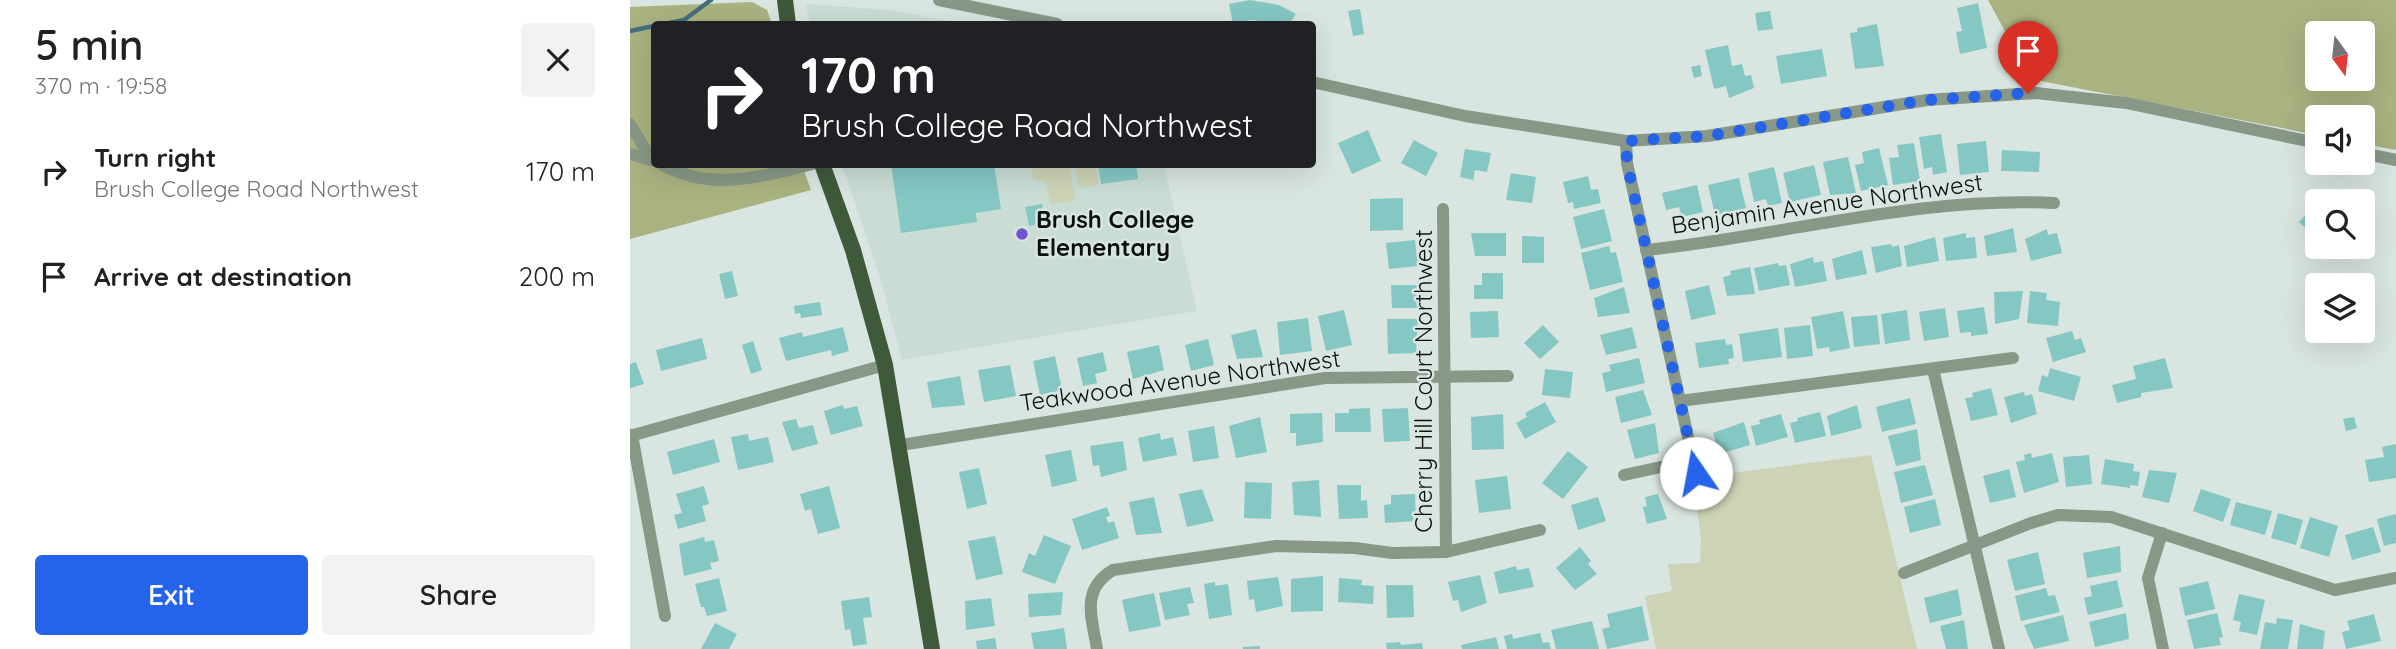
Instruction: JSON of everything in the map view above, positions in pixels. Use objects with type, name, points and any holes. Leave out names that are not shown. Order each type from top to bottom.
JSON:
[{"type":"main road","points":[[785,0],[788,21]]},
{"type":"main road","points":[[823,168],[853,250],[885,365],[901,445],[932,649]]},
{"type":"street","points":[[939,0],[1042,21]]},
{"type":"street","points":[[1316,83],[1465,116],[1626,141],[1707,136],[1927,100],[2036,93],[2126,103],[2305,140]]},
{"type":"street","points":[[630,124],[651,155]]},
{"type":"street","points":[[1626,141],[1627,163],[1696,473]]},
{"type":"street","points":[[630,154],[651,160]]},
{"type":"street","points":[[2375,156],[2396,160]]},
{"type":"street","points":[[668,168],[679,174],[727,182],[793,168]]},
{"type":"street","name":"Benjamin Avenue Northwest","points":[[1646,250],[1716,243],[1943,205],[1999,201],[2054,202]]},
{"type":"street","name":"Cherry Hill Court Northwest","points":[[1443,209],[1446,552]]},
{"type":"street","points":[[1680,401],[2013,358]]},
{"type":"street","points":[[665,616],[631,436],[885,365]]},
{"type":"street","points":[[1933,369],[1999,649]]},
{"type":"street","name":"Teakwood Avenue Northwest","points":[[901,445],[1289,383],[1366,376],[1508,376]]},
{"type":"street","points":[[1624,475],[1693,460]]},
{"type":"street","points":[[1904,573],[2058,515],[2111,517],[2335,590],[2395,581]]},
{"type":"street","points":[[1097,649],[1090,610],[1095,585],[1112,570],[1238,549],[1323,546],[1392,553],[1446,552],[1540,530]]},
{"type":"street","points":[[2162,533],[2148,578],[2163,649]]},
{"type":"shaded area","points":[[806,4],[887,10],[948,21],[809,21]]},
{"type":"shaded area","name":"Brush College Elementary","points":[[843,168],[1165,168],[1197,311],[902,360],[879,274]]},
{"type":"green space","points":[[1988,0],[2396,0],[2396,150],[2375,146],[2375,105],[2305,105],[2305,133],[2031,79]]},
{"type":"green space","points":[[752,2],[767,10],[771,21],[651,21],[651,168],[803,168],[811,190],[630,239],[630,7]]},
{"type":"green space","points":[[1032,168],[1070,168],[1075,201],[1050,204],[1046,181],[1033,179]]},
{"type":"green space","points":[[1076,168],[1096,168],[1099,185],[1079,188]]},
{"type":"green space","points":[[1871,455],[1917,649],[1656,649],[1645,596],[1672,591],[1668,564],[1700,563],[1701,538],[1693,478]]},
{"type":"building","points":[[1250,0],[1279,5],[1296,14],[1291,21],[1232,21],[1229,4]]},
{"type":"building","points":[[1978,3],[1987,48],[1960,54],[1956,32],[1962,31],[1957,8]]},
{"type":"building","points":[[1360,9],[1364,34],[1353,36],[1348,11]]},
{"type":"building","points":[[1770,11],[1773,29],[1758,31],[1755,13]]},
{"type":"building","points":[[1877,24],[1884,66],[1855,69],[1850,33],[1857,32],[1857,28]]},
{"type":"building","points":[[1728,45],[1732,66],[1742,64],[1745,76],[1751,75],[1754,88],[1729,98],[1726,86],[1714,89],[1705,50]]},
{"type":"building","points":[[1822,49],[1827,76],[1781,84],[1776,56]]},
{"type":"building","points":[[1700,65],[1702,76],[1694,78],[1691,67]]},
{"type":"building","points":[[1368,130],[1381,161],[1352,174],[1338,143]]},
{"type":"building","points":[[1941,134],[1947,172],[1933,175],[1932,167],[1924,169],[1919,137]]},
{"type":"building","points":[[1414,140],[1438,153],[1426,176],[1401,163]]},
{"type":"building","points":[[1986,141],[1989,172],[1960,175],[1957,144]]},
{"type":"building","points":[[1914,143],[1920,181],[1893,185],[1889,158],[1899,157],[1897,145]]},
{"type":"building","points":[[1879,148],[1888,185],[1861,191],[1855,165],[1864,163],[1862,152]]},
{"type":"building","points":[[1465,149],[1491,153],[1487,172],[1475,170],[1473,180],[1460,177]]},
{"type":"building","points":[[2002,150],[2040,152],[2039,172],[2001,171]]},
{"type":"building","points":[[1848,157],[1856,193],[1830,195],[1823,162]]},
{"type":"building","points":[[1814,165],[1821,195],[1790,202],[1783,173]]},
{"type":"building","points":[[1774,167],[1782,203],[1768,206],[1766,199],[1754,202],[1748,173]]},
{"type":"building","name":"Brush College Elementary","points":[[892,168],[995,168],[1001,209],[976,213],[977,222],[901,233]]},
{"type":"building","points":[[1099,168],[1137,168],[1138,179],[1101,184]]},
{"type":"building","points":[[1511,173],[1536,177],[1532,203],[1506,200]]},
{"type":"building","points":[[1588,176],[1591,190],[1598,189],[1601,203],[1574,209],[1573,202],[1568,203],[1563,182]]},
{"type":"building","points":[[1739,178],[1746,208],[1715,215],[1708,185]]},
{"type":"building","points":[[1697,185],[1703,212],[1682,217],[1679,207],[1666,210],[1662,193]]},
{"type":"building","points":[[1403,198],[1403,230],[1370,231],[1370,199]]},
{"type":"building","points":[[1042,204],[1045,223],[1029,226],[1025,207]]},
{"type":"building","points":[[1604,209],[1612,241],[1581,249],[1573,217]]},
{"type":"building","points":[[2305,216],[2305,227],[2299,222]]},
{"type":"building","points":[[2013,228],[2017,252],[1987,256],[1984,236]]},
{"type":"building","points":[[2047,229],[2048,235],[2057,233],[2062,253],[2031,261],[2025,239]]},
{"type":"building","points":[[1471,233],[1506,233],[1506,256],[1475,256]]},
{"type":"building","points":[[1966,233],[1966,238],[1975,237],[1977,258],[1946,261],[1943,238]]},
{"type":"building","points":[[1522,236],[1544,237],[1544,263],[1522,263]]},
{"type":"building","points":[[1935,237],[1939,261],[1907,267],[1904,246]]},
{"type":"building","points":[[1415,240],[1418,266],[1389,269],[1386,243]]},
{"type":"building","points":[[1891,244],[1892,247],[1899,245],[1902,266],[1876,273],[1871,247]]},
{"type":"building","points":[[1609,246],[1611,253],[1616,252],[1623,282],[1590,290],[1581,253]]},
{"type":"building","points":[[1862,250],[1867,274],[1836,280],[1832,259]]},
{"type":"building","points":[[1813,257],[1814,263],[1823,261],[1827,281],[1795,287],[1790,264]]},
{"type":"building","points":[[1778,263],[1779,266],[1786,265],[1790,285],[1759,291],[1754,268]]},
{"type":"building","points":[[1750,267],[1755,294],[1727,296],[1723,277],[1731,275],[1730,271]]},
{"type":"building","points":[[732,271],[738,296],[725,299],[719,274]]},
{"type":"building","points":[[1482,273],[1503,273],[1503,299],[1474,299],[1474,285],[1482,285]]},
{"type":"building","points":[[1391,285],[1418,285],[1418,308],[1392,308]]},
{"type":"building","points":[[1709,285],[1716,314],[1691,320],[1685,291]]},
{"type":"building","points":[[1624,287],[1630,313],[1598,317],[1594,298]]},
{"type":"building","points":[[2023,291],[2019,319],[1995,324],[1994,292]]},
{"type":"building","points":[[2030,291],[2047,293],[2046,300],[2060,302],[2058,326],[2027,323]]},
{"type":"building","points":[[820,302],[822,315],[801,318],[800,313],[795,314],[794,306]]},
{"type":"building","points":[[1984,307],[1988,334],[1971,336],[1971,332],[1960,333],[1957,311]]},
{"type":"building","points":[[1945,308],[1949,337],[1924,341],[1919,312]]},
{"type":"building","points":[[1344,310],[1352,345],[1326,351],[1318,316]]},
{"type":"building","points":[[1907,310],[1910,340],[1885,344],[1881,314]]},
{"type":"building","points":[[1498,311],[1499,337],[1471,338],[1470,312]]},
{"type":"building","points":[[1843,311],[1850,348],[1830,352],[1829,347],[1817,349],[1811,317]]},
{"type":"building","points":[[1877,315],[1880,344],[1854,347],[1851,317]]},
{"type":"building","points":[[1308,318],[1312,351],[1280,355],[1277,322]]},
{"type":"building","points":[[1387,319],[1418,319],[1416,353],[1388,354]]},
{"type":"building","points":[[1543,325],[1559,342],[1540,359],[1524,343]]},
{"type":"building","points":[[1810,325],[1813,356],[1787,359],[1784,328]]},
{"type":"building","points":[[843,327],[849,351],[832,356],[831,350],[786,361],[779,338],[802,332],[803,337]]},
{"type":"building","points":[[1632,327],[1637,348],[1606,355],[1600,335]]},
{"type":"building","points":[[1778,328],[1782,357],[1743,362],[1739,334]]},
{"type":"building","points":[[1256,329],[1263,357],[1237,359],[1231,335]]},
{"type":"building","points":[[2072,331],[2075,340],[2081,338],[2086,352],[2053,362],[2046,338]]},
{"type":"building","points":[[702,338],[707,359],[661,371],[656,350]]},
{"type":"building","points":[[1208,339],[1214,365],[1191,371],[1185,345]]},
{"type":"building","points":[[1725,339],[1726,345],[1732,344],[1734,358],[1728,359],[1729,364],[1699,368],[1695,343]]},
{"type":"building","points":[[753,341],[762,370],[751,374],[742,345]]},
{"type":"building","points":[[1159,345],[1164,370],[1133,379],[1127,352]]},
{"type":"building","points":[[1103,352],[1107,371],[1095,374],[1097,383],[1083,386],[1077,358]]},
{"type":"building","points":[[1055,356],[1062,390],[1040,395],[1033,361]]},
{"type":"building","points":[[1639,358],[1645,383],[1606,392],[1602,373],[1611,371],[1609,365]]},
{"type":"building","points":[[2165,358],[2173,388],[2141,393],[2141,397],[2117,403],[2112,385],[2136,379],[2133,366]]},
{"type":"building","points":[[636,362],[644,384],[630,388],[630,364]]},
{"type":"building","points":[[1010,365],[1016,396],[984,402],[978,370]]},
{"type":"building","points":[[2050,368],[2081,377],[2074,401],[2038,391],[2042,375],[2048,377]]},
{"type":"building","points":[[1545,369],[1573,372],[1570,398],[1542,395]]},
{"type":"building","points":[[960,376],[965,405],[932,408],[927,382]]},
{"type":"building","points":[[1991,388],[1998,415],[1971,421],[1965,398],[1973,397],[1972,393]]},
{"type":"building","points":[[1643,390],[1652,415],[1621,423],[1615,397]]},
{"type":"building","points":[[2024,392],[2025,396],[2032,394],[2037,414],[2011,423],[2004,397]]},
{"type":"building","points":[[1910,398],[1916,424],[1882,432],[1876,407]]},
{"type":"building","points":[[1545,402],[1556,422],[1525,439],[1516,423],[1527,417],[1525,413]]},
{"type":"building","points":[[843,405],[844,409],[857,406],[863,426],[831,435],[824,411]]},
{"type":"building","points":[[1857,405],[1862,428],[1831,436],[1827,416]]},
{"type":"building","points":[[1370,408],[1371,432],[1335,432],[1335,413]]},
{"type":"building","points":[[1408,408],[1410,441],[1384,442],[1382,409]]},
{"type":"building","points":[[1820,412],[1826,436],[1795,443],[1790,423],[1798,421],[1797,418]]},
{"type":"building","points":[[1322,413],[1323,442],[1296,446],[1296,433],[1290,433],[1290,414]]},
{"type":"building","points":[[1503,414],[1504,449],[1472,450],[1471,417]]},
{"type":"building","points":[[1781,414],[1788,437],[1756,446],[1751,426],[1760,424],[1759,420]]},
{"type":"building","points":[[1260,417],[1267,452],[1236,458],[1229,426]]},
{"type":"building","points":[[2354,417],[2357,428],[2346,431],[2343,419]]},
{"type":"building","points":[[796,419],[799,428],[813,425],[818,444],[792,451],[782,422]]},
{"type":"building","points":[[1744,422],[1750,445],[1719,454],[1713,433]]},
{"type":"building","points":[[1655,423],[1659,453],[1635,459],[1627,430]]},
{"type":"building","points":[[1214,426],[1219,458],[1193,462],[1188,431]]},
{"type":"building","points":[[1917,429],[1921,460],[1896,466],[1888,436]]},
{"type":"building","points":[[1160,433],[1161,440],[1173,437],[1177,455],[1143,462],[1138,438]]},
{"type":"building","points":[[748,434],[749,441],[768,437],[774,462],[738,470],[731,437]]},
{"type":"building","points":[[714,439],[720,462],[673,475],[667,452]]},
{"type":"building","points":[[1123,441],[1127,470],[1101,477],[1099,465],[1093,466],[1090,446]]},
{"type":"building","points":[[2396,444],[2396,478],[2369,482],[2365,460],[2384,457],[2382,447]]},
{"type":"building","points":[[1071,450],[1077,481],[1052,487],[1045,455]]},
{"type":"building","points":[[1568,451],[1588,467],[1563,499],[1542,483]]},
{"type":"building","points":[[2031,453],[2032,458],[2052,453],[2059,482],[2024,493],[2016,462],[2025,460],[2024,455]]},
{"type":"building","points":[[2089,455],[2092,484],[2066,487],[2063,457]]},
{"type":"building","points":[[2105,459],[2134,464],[2133,471],[2140,472],[2138,486],[2130,485],[2130,488],[2101,484]]},
{"type":"building","points":[[1925,465],[1933,495],[1901,503],[1894,472]]},
{"type":"building","points":[[979,468],[987,504],[967,509],[959,472]]},
{"type":"building","points":[[2009,469],[2016,497],[1990,503],[1983,476]]},
{"type":"building","points":[[2149,470],[2177,473],[2169,503],[2142,497]]},
{"type":"building","points":[[1507,476],[1511,509],[1479,513],[1475,480]]},
{"type":"building","points":[[1319,480],[1321,517],[1294,515],[1292,482]]},
{"type":"building","points":[[1245,482],[1272,483],[1271,519],[1244,518]]},
{"type":"building","points":[[1337,485],[1361,485],[1361,501],[1367,500],[1368,518],[1339,519]]},
{"type":"building","points":[[704,486],[709,504],[702,506],[706,521],[678,529],[674,515],[682,513],[676,494]]},
{"type":"building","points":[[829,486],[840,528],[818,534],[811,509],[805,511],[800,494]]},
{"type":"building","points":[[1202,489],[1214,521],[1187,527],[1179,494]]},
{"type":"building","points":[[2201,489],[2231,499],[2223,522],[2193,511]]},
{"type":"building","points":[[1415,494],[1416,521],[1385,523],[1384,505],[1391,504],[1391,495]]},
{"type":"building","points":[[1658,494],[1667,519],[1647,524],[1643,507],[1647,506],[1645,497]]},
{"type":"building","points":[[1154,497],[1162,533],[1136,535],[1129,502]]},
{"type":"building","points":[[1598,497],[1606,521],[1578,530],[1571,505]]},
{"type":"building","points":[[1935,499],[1941,525],[1910,533],[1904,507]]},
{"type":"building","points":[[2236,502],[2272,511],[2265,535],[2230,525]]},
{"type":"building","points":[[1107,507],[1110,516],[1106,517],[1108,523],[1114,521],[1119,538],[1082,550],[1072,519]]},
{"type":"building","points":[[2278,513],[2303,520],[2296,545],[2271,538]]},
{"type":"building","points":[[2396,514],[2396,543],[2384,546],[2377,519]]},
{"type":"building","points":[[2310,517],[2338,526],[2329,557],[2300,548]]},
{"type":"building","points":[[2373,527],[2381,552],[2352,560],[2345,535]]},
{"type":"building","points":[[1044,535],[1071,546],[1055,584],[1022,572],[1029,553],[1035,556]]},
{"type":"building","points":[[995,536],[1003,574],[976,580],[968,541]]},
{"type":"building","points":[[704,537],[705,542],[714,540],[719,561],[710,563],[712,569],[684,576],[679,544]]},
{"type":"building","points":[[2120,546],[2121,572],[2087,578],[2083,553]]},
{"type":"building","points":[[1580,547],[1591,561],[1588,564],[1597,574],[1575,590],[1556,568]]},
{"type":"building","points":[[2038,552],[2045,584],[2015,591],[2007,560]]},
{"type":"building","points":[[1516,566],[1517,570],[1529,568],[1534,587],[1499,594],[1494,572]]},
{"type":"building","points":[[1480,575],[1487,603],[1461,612],[1458,600],[1453,601],[1448,582]]},
{"type":"building","points":[[1323,576],[1323,611],[1291,612],[1291,579]]},
{"type":"building","points":[[1278,577],[1283,606],[1256,612],[1254,599],[1249,600],[1247,581]]},
{"type":"building","points":[[719,578],[727,611],[707,616],[704,607],[701,607],[695,584]]},
{"type":"building","points":[[1339,578],[1362,580],[1361,585],[1374,586],[1373,604],[1338,602]]},
{"type":"building","points":[[2117,580],[2123,607],[2088,615],[2084,598],[2092,596],[2090,586]]},
{"type":"building","points":[[2208,581],[2215,609],[2185,616],[2179,588]]},
{"type":"building","points":[[1215,582],[1215,586],[1228,584],[1232,615],[1209,619],[1204,584]]},
{"type":"building","points":[[1386,585],[1413,585],[1414,617],[1387,618]]},
{"type":"building","points":[[1190,587],[1194,603],[1187,604],[1190,615],[1165,620],[1159,593]]},
{"type":"building","points":[[2046,588],[2048,596],[2055,595],[2060,612],[2021,621],[2015,596]]},
{"type":"building","points":[[1958,589],[1962,615],[1930,623],[1924,598]]},
{"type":"building","points":[[1063,592],[1061,615],[1029,617],[1028,594]]},
{"type":"building","points":[[1154,593],[1161,626],[1129,632],[1122,600]]},
{"type":"building","points":[[2239,594],[2265,600],[2257,635],[2239,631],[2241,622],[2233,620]]},
{"type":"building","points":[[869,597],[872,617],[863,618],[867,644],[853,646],[850,629],[845,630],[841,601]]},
{"type":"building","points":[[991,598],[995,626],[966,630],[965,601]]},
{"type":"building","points":[[1642,606],[1649,640],[1607,649],[1602,629],[1610,627],[1607,614]]},
{"type":"building","points":[[2126,613],[2129,639],[2095,647],[2089,622]]},
{"type":"building","points":[[2217,613],[2223,637],[2219,638],[2221,645],[2194,649],[2187,620]]},
{"type":"building","points":[[2374,614],[2381,641],[2346,649],[2342,632],[2350,630],[2347,621]]},
{"type":"building","points":[[2063,615],[2069,641],[2034,649],[2024,625]]},
{"type":"building","points":[[2277,618],[2293,620],[2288,649],[2260,649],[2265,622],[2276,624]]},
{"type":"building","points":[[1964,620],[1968,649],[1946,649],[1940,626]]},
{"type":"building","points":[[1592,621],[1599,649],[1556,649],[1551,630]]},
{"type":"building","points":[[715,623],[737,634],[729,649],[701,649]]},
{"type":"building","points":[[2300,624],[2325,631],[2323,649],[2297,649]]},
{"type":"building","points":[[1064,628],[1067,649],[1034,649],[1031,633]]},
{"type":"building","points":[[1540,633],[1543,643],[1549,642],[1551,649],[1507,649],[1504,636],[1512,634],[1513,639]]},
{"type":"building","points":[[1496,637],[1499,649],[1462,649],[1461,645]]},
{"type":"building","points":[[995,638],[997,649],[977,649],[976,641]]},
{"type":"building","points":[[1400,642],[1401,645],[1422,643],[1423,649],[1387,649],[1386,643]]},
{"type":"building","points":[[1260,646],[1260,649],[1243,649],[1243,647]]},
{"type":"waterway","points":[[679,21],[711,0]]},
{"type":"waterway","points":[[630,31],[651,27]]},
{"type":"place","name":"Brush College Elementary","points":[[1022,234]]},
{"type":"route","points":[[1696,473],[1627,163],[1626,141],[1707,136],[1896,103],[2028,93]]}]
